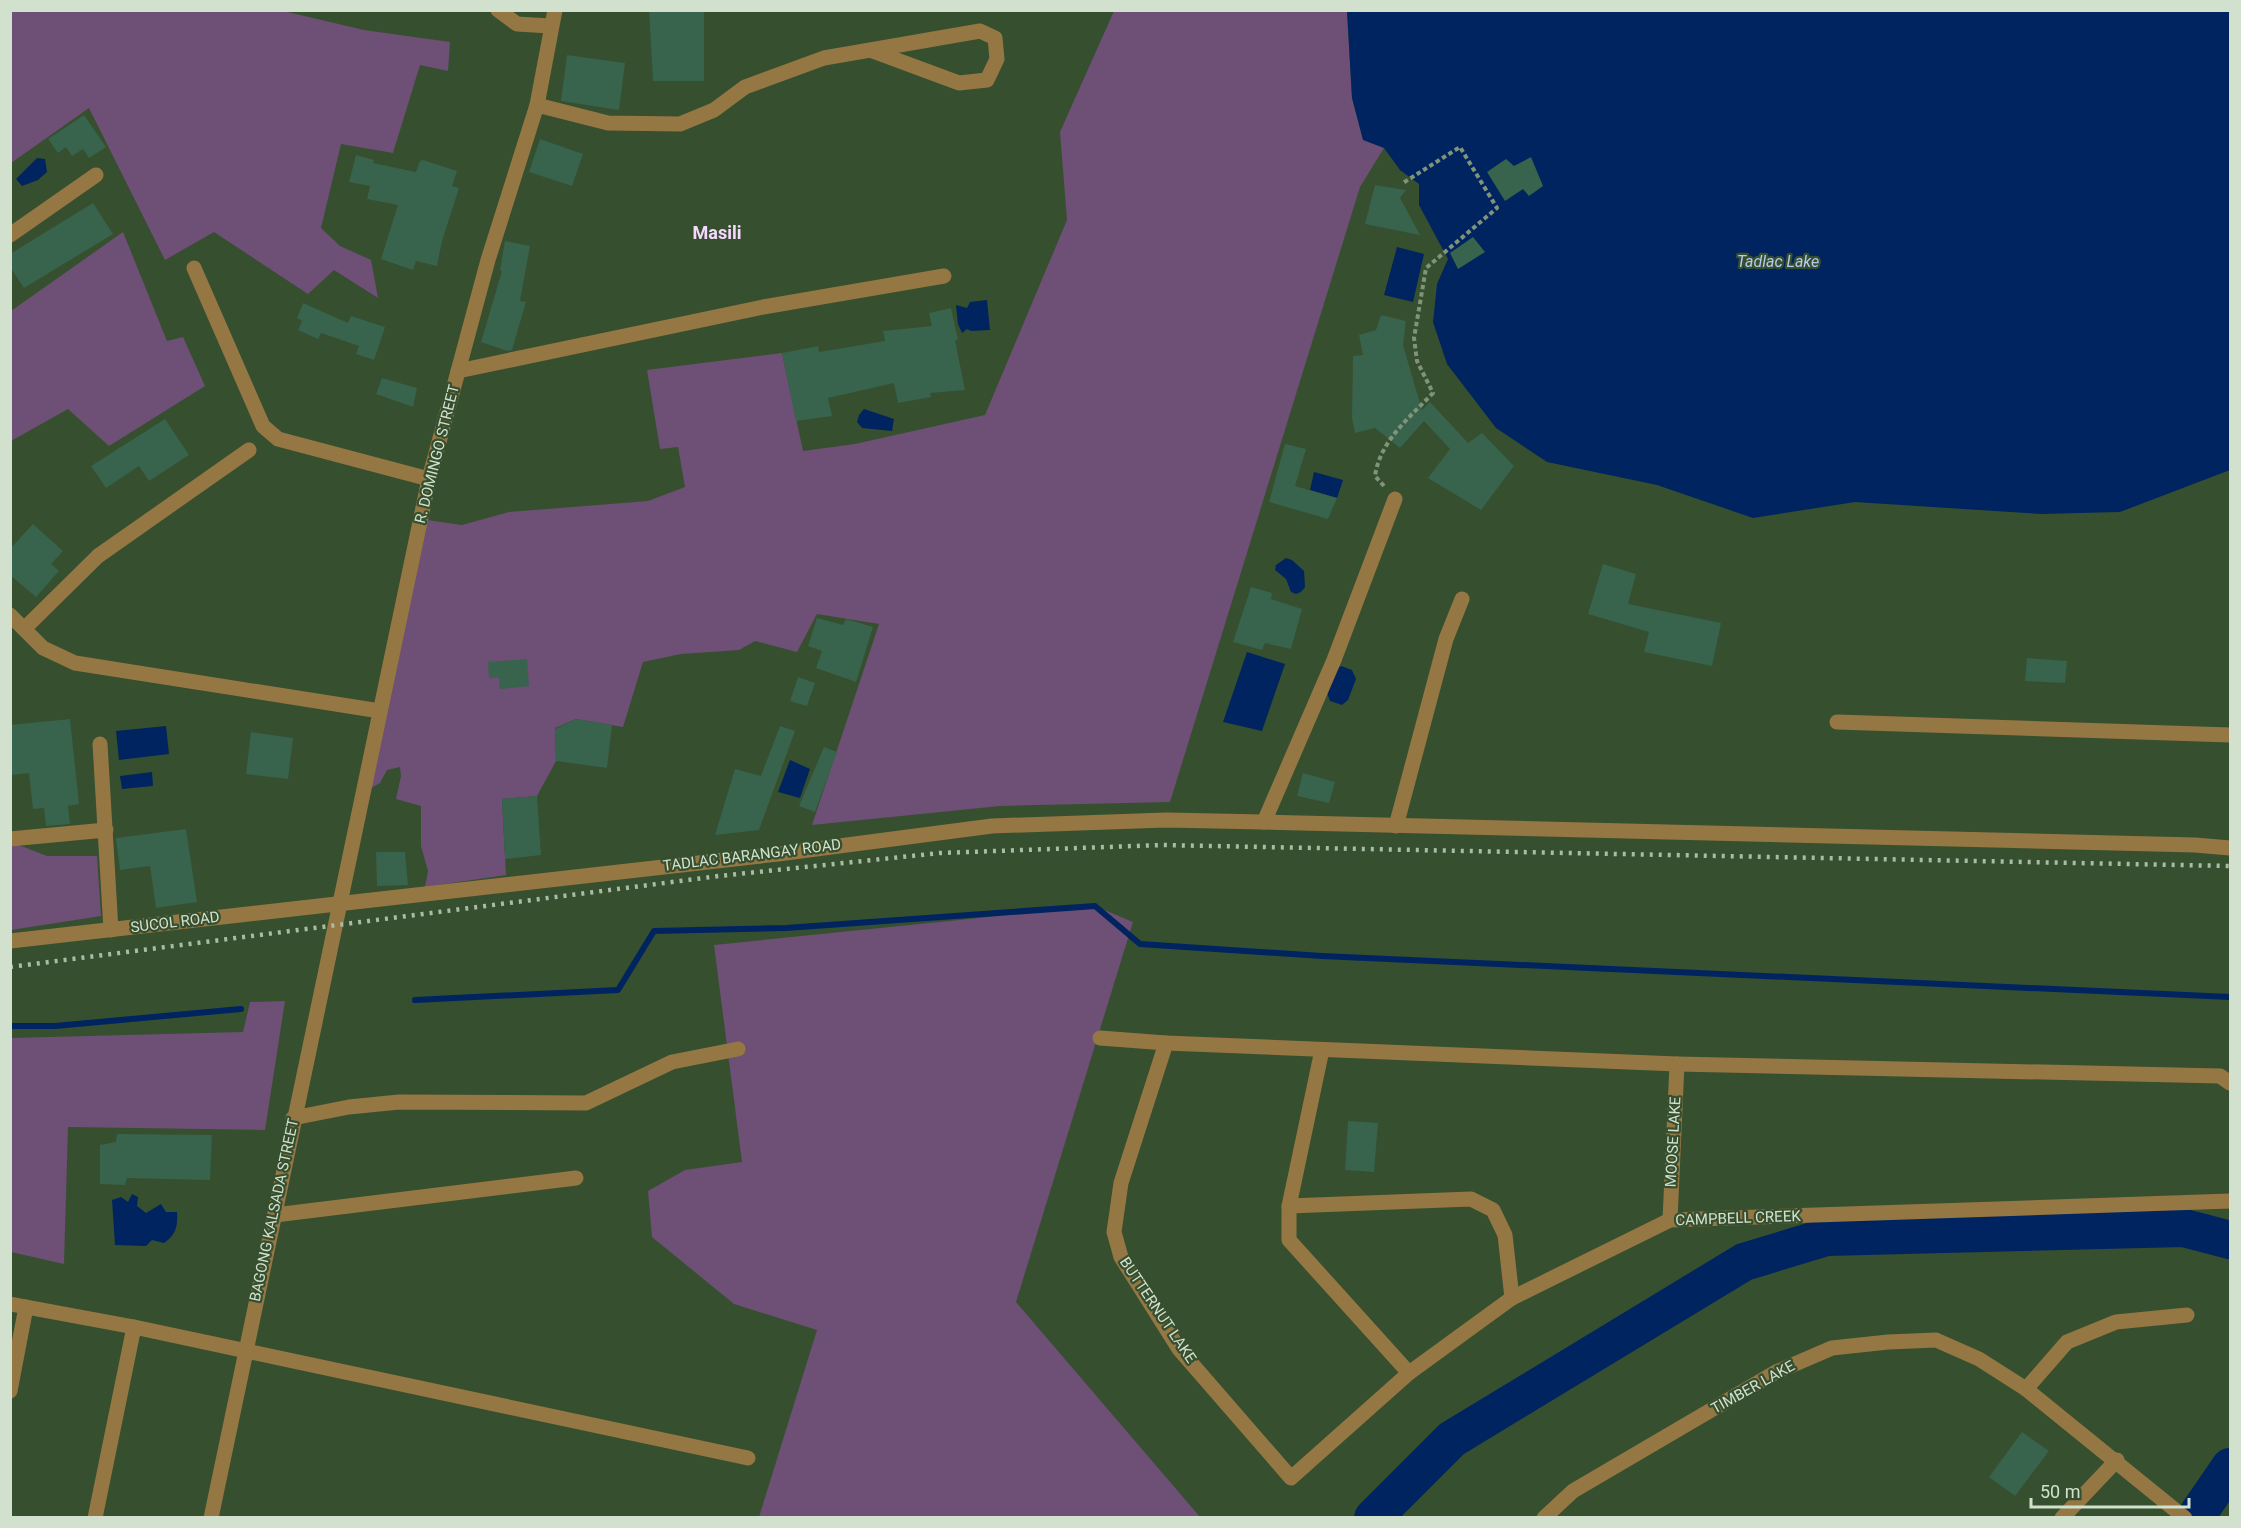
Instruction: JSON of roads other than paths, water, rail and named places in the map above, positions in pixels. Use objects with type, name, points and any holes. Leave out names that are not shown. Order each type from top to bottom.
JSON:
[{"type":"street","points":[[498,10],[517,24],[550,26]]},
{"type":"street","name":"R. DOMINGO STREET","points":[[340,903],[429,479],[488,260],[537,105],[550,26],[555,10]]},
{"type":"street","points":[[537,105],[608,123],[680,124],[714,110],[745,87],[824,58],[870,50],[980,31],[995,38],[997,58],[987,80],[959,82],[870,50]]},
{"type":"street","points":[[10,235],[96,175]]},
{"type":"street","points":[[194,268],[263,426],[278,439],[429,479]]},
{"type":"street","points":[[458,371],[763,307],[944,276]]},
{"type":"street","points":[[24,629],[98,556],[249,450]]},
{"type":"street","points":[[1264,822],[1334,660],[1395,499]]},
{"type":"street","points":[[1396,826],[1446,639],[1462,599]]},
{"type":"street","points":[[10,615],[43,648],[75,663],[380,711]]},
{"type":"street","points":[[1837,722],[2230,735]]},
{"type":"street","points":[[100,744],[111,930]]},
{"type":"street","name":"TADLAC BARANGAY ROAD","points":[[340,903],[778,854],[992,826],[1166,820],[2195,845],[2230,848]]},
{"type":"street","points":[[10,839],[106,830]]},
{"type":"street","name":"SUCOL ROAD","points":[[10,941],[340,903]]},
{"type":"street","name":"BAGONG KALSADA STREET","points":[[211,1518],[293,1118],[340,903]]},
{"type":"street","points":[[1100,1038],[1166,1044],[1677,1064],[2220,1076],[2230,1083]]},
{"type":"street","name":"BUTTERNUT LAKE","points":[[1166,1044],[1121,1183],[1114,1232],[1121,1257],[1179,1349],[1291,1478]]},
{"type":"street","points":[[293,1118],[349,1107],[399,1102],[586,1103],[672,1062],[738,1049]]},
{"type":"street","points":[[1322,1050],[1289,1206],[1289,1240],[1409,1373]]},
{"type":"street","name":"MOOSE LAKE","points":[[1670,1220],[1677,1064]]},
{"type":"street","points":[[274,1215],[576,1178]]},
{"type":"street","points":[[1289,1206],[1472,1199],[1493,1210],[1505,1235],[1512,1298]]},
{"type":"street","name":"CAMPBELL CREEK","points":[[1291,1478],[1409,1373],[1512,1298],[1670,1220],[2230,1201]]},
{"type":"street","points":[[10,1391],[18,1305],[134,1327],[244,1353],[748,1458]]},
{"type":"street","points":[[2026,1389],[2067,1342],[2116,1322],[2187,1315]]},
{"type":"street","points":[[95,1518],[134,1327]]},
{"type":"street","name":"TIMBER LAKE","points":[[1544,1518],[1583,1485],[1776,1372],[1832,1348],[1936,1340],[1979,1359],[2026,1389],[2117,1460],[2185,1518]]},
{"type":"street","points":[[2062,1518],[2117,1460]]},
{"type":"water","name":"Tadlac Lake","points":[[1347,11],[2230,11],[2230,470],[2120,512],[2041,514],[1855,502],[1753,518],[1657,485],[1547,462],[1496,428],[1447,364],[1433,322],[1437,284],[1448,259],[1419,205],[1419,184],[1400,170],[1384,148],[1363,140],[1352,98]]},
{"type":"water","points":[[37,158],[45,159],[47,172],[38,180],[22,186],[16,179]]},
{"type":"water","points":[[1397,247],[1424,254],[1413,302],[1384,295]]},
{"type":"water","points":[[987,300],[990,330],[971,331],[967,329],[962,333],[958,324],[956,305],[967,308],[970,302]]},
{"type":"water","points":[[864,409],[894,419],[892,431],[862,428],[857,422]]},
{"type":"water","points":[[1314,472],[1343,480],[1337,498],[1310,490]]},
{"type":"water","points":[[1286,558],[1292,560],[1304,571],[1305,587],[1296,594],[1291,592],[1286,579],[1275,570],[1276,565]]},
{"type":"water","points":[[1247,652],[1285,664],[1262,731],[1223,722]]},
{"type":"water","points":[[1341,666],[1352,670],[1356,679],[1348,700],[1342,705],[1330,701],[1327,693],[1334,670]]},
{"type":"water","points":[[166,726],[169,754],[119,760],[116,731]]},
{"type":"water","points":[[790,760],[810,769],[800,798],[778,792]]},
{"type":"water","points":[[152,772],[153,786],[122,789],[120,776]]},
{"type":"water","points":[[132,1194],[138,1197],[137,1206],[146,1213],[161,1204],[166,1212],[177,1212],[175,1230],[164,1243],[152,1240],[146,1246],[115,1245],[112,1200],[121,1197],[128,1202]]},
{"type":"waterway","points":[[415,1000],[618,990],[654,931],[786,928],[1095,906],[1140,944],[1322,956],[2230,997]]},
{"type":"waterway","points":[[10,1026],[55,1026],[241,1009]]},
{"type":"waterway","points":[[1373,1518],[1452,1439],[1744,1262],[1826,1237],[2184,1228],[2230,1240]]},
{"type":"waterway","points":[[2195,1518],[2230,1467]]},
{"type":"railway","points":[[10,967],[719,876],[940,853],[1162,845],[2230,866]]},
{"type":"district","name":"Masili","points":[[717,233]]}]
